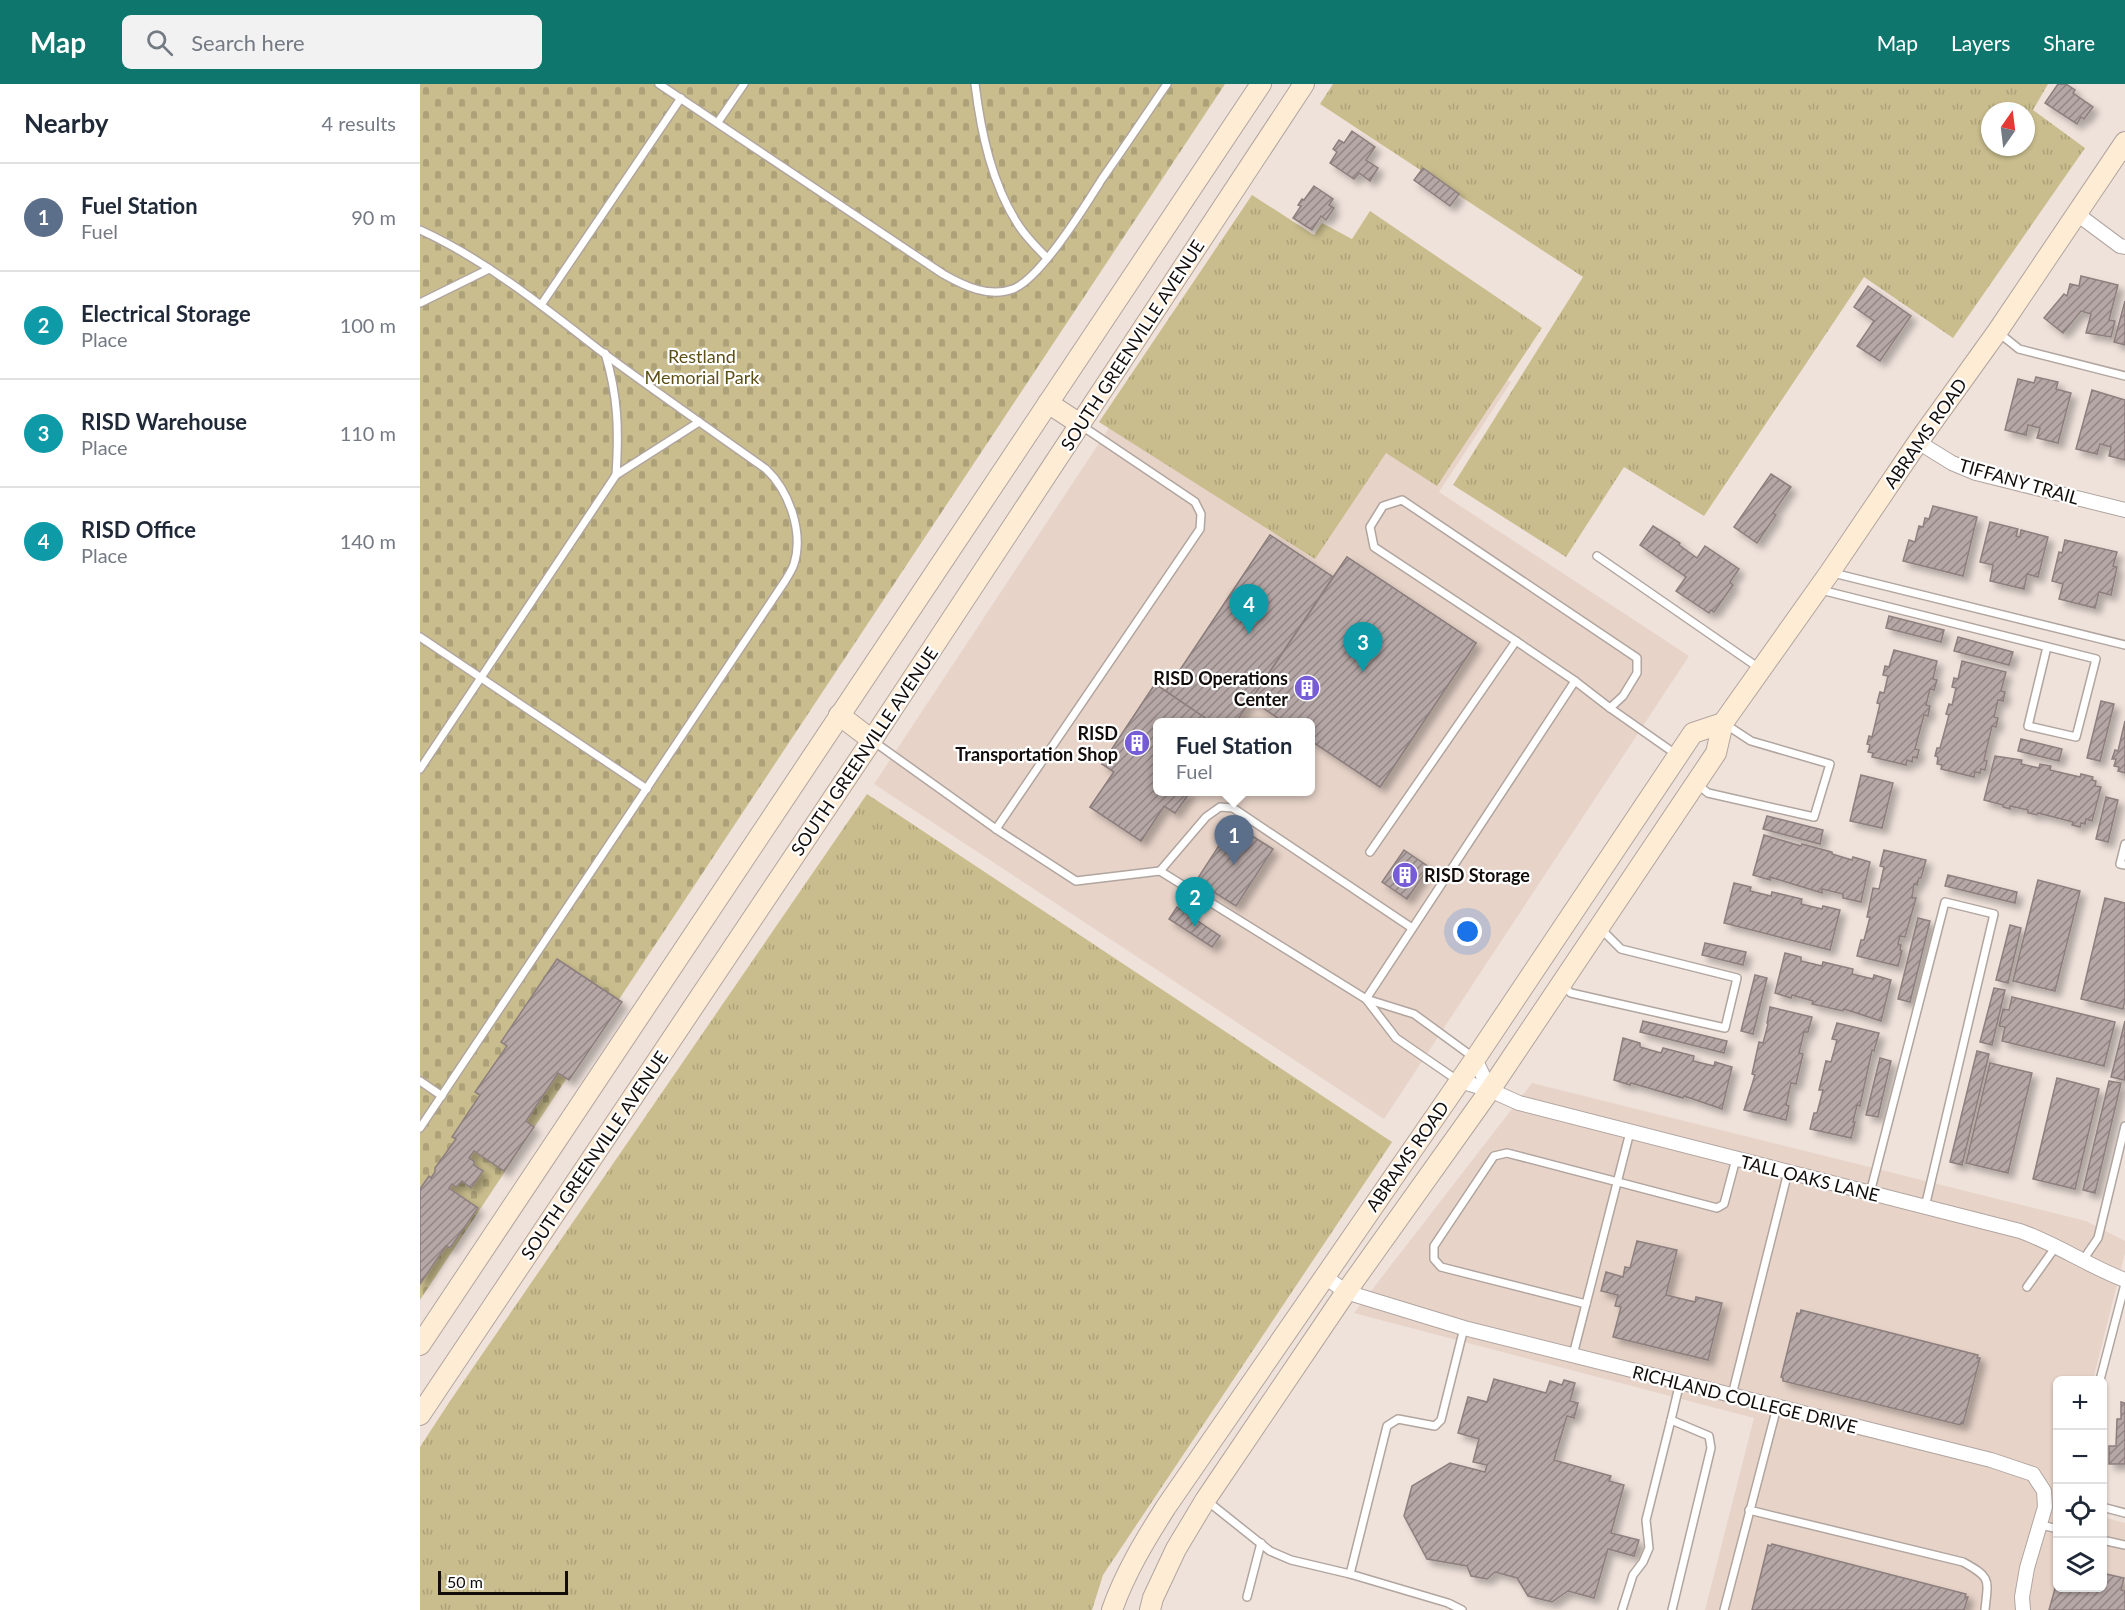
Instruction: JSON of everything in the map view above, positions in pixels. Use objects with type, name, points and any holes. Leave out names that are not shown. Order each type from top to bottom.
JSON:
[{"type":"main road","name":"SOUTH GREENVILLE AVENUE","points":[[420,1345],[1260,84]]},
{"type":"main road","name":"SOUTH GREENVILLE AVENUE","points":[[420,1415],[872,740],[1304,84]]},
{"type":"main road","name":"ABRAMS ROAD","points":[[1150,1610],[1153,1598],[1176,1549],[1206,1499],[1346,1292],[1490,1090],[1716,753],[1723,723],[1830,572],[2125,142]]},
{"type":"main road","points":[[1048,403],[1080,424]]},
{"type":"main road","points":[[839,716],[872,740]]},
{"type":"main road","name":"ABRAMS ROAD","points":[[1112,1610],[1119,1588],[1139,1550],[1183,1483],[1475,1059],[1693,733],[1723,723]]},
{"type":"main road","points":[[1183,1483],[1206,1499]]},
{"type":"street","points":[[2077,214],[2120,246],[2125,247]]},
{"type":"street","name":"TIFFANY TRAIL","points":[[1918,442],[1952,463],[1977,473],[2125,510]]},
{"type":"street","points":[[1475,1059],[1490,1090]]},
{"type":"street","name":"TALL OAKS LANE","points":[[1460,1081],[1490,1090],[1519,1103],[2020,1231],[2057,1245],[2102,1271],[2125,1280]]},
{"type":"street","name":"RICHLAND COLLEGE DRIVE","points":[[1324,1276],[1346,1292],[1464,1328],[1991,1460],[2033,1474],[2044,1491],[2045,1506],[2028,1568],[2022,1597],[2023,1610]]},
{"type":"lane","points":[[659,84],[958,282],[975,289],[1002,292],[1015,288],[1047,258],[1066,234],[1167,84]]},
{"type":"lane","points":[[718,122],[744,84]]},
{"type":"lane","points":[[975,84],[985,140],[999,186],[1019,226],[1047,258]]},
{"type":"lane","points":[[541,305],[681,98]]},
{"type":"lane","points":[[420,230],[489,269],[766,469],[784,490],[790,502],[796,549],[794,564],[785,581],[420,1128]]},
{"type":"lane","points":[[420,303],[489,269]]},
{"type":"lane","points":[[1996,332],[2019,349],[2125,376]]},
{"type":"lane","points":[[605,354],[612,377],[618,417],[616,475]]},
{"type":"lane","points":[[420,769],[616,475],[699,422]]},
{"type":"lane","points":[[996,830],[1200,529],[1201,514],[1195,502],[1080,424]]},
{"type":"lane","points":[[1610,708],[1623,696],[1637,673],[1637,658],[1402,500],[1383,506],[1370,527],[1374,547],[1575,681],[1610,708],[1678,756]]},
{"type":"lane","points":[[1597,556],[1761,670]]},
{"type":"lane","points":[[1830,572],[2125,645]]},
{"type":"lane","points":[[1818,589],[2096,659],[2076,737],[2028,726],[2047,647]]},
{"type":"lane","points":[[420,637],[647,789]]},
{"type":"lane","points":[[1370,852],[1516,641]]},
{"type":"lane","points":[[1366,999],[1575,681]]},
{"type":"lane","points":[[1696,783],[1708,793],[1814,818],[1830,764],[1751,741],[1723,723]]},
{"type":"lane","points":[[872,740],[996,830],[1076,881],[1160,871],[1366,999],[1414,1014],[1475,1059]]},
{"type":"lane","points":[[1160,871],[1206,817],[1220,807],[1233,808],[1412,928]]},
{"type":"lane","points":[[2125,844],[2120,864],[2125,865]]},
{"type":"lane","points":[[1870,1193],[1945,902],[1994,914],[1925,1207]]},
{"type":"lane","points":[[1560,985],[1571,993],[1725,1028],[1737,978],[1621,949],[1599,927]]},
{"type":"lane","points":[[1366,999],[1396,1038],[1460,1081]]},
{"type":"lane","points":[[420,1081],[442,1096]]},
{"type":"lane","points":[[2083,1260],[2098,1238],[2125,1126]]},
{"type":"lane","points":[[1573,1355],[1630,1132]]},
{"type":"lane","points":[[1586,1304],[1441,1267],[1434,1259],[1434,1246],[1494,1156],[1507,1153],[1717,1208],[1724,1204],[1736,1159]]},
{"type":"lane","points":[[1732,1395],[1788,1172]]},
{"type":"lane","points":[[2027,1287],[2057,1245]]},
{"type":"lane","points":[[2101,1376],[2125,1284]]},
{"type":"lane","points":[[1350,1574],[1387,1426],[1398,1419],[1435,1426],[1441,1420],[1464,1328]]},
{"type":"lane","points":[[1622,1610],[1633,1575],[1643,1562],[1648,1548],[1646,1520],[1680,1382]]},
{"type":"lane","points":[[1724,1610],[1777,1407]]},
{"type":"lane","points":[[1671,1420],[1709,1436],[1711,1448],[1672,1610]]},
{"type":"lane","points":[[1206,1499],[1270,1551],[1291,1560],[1350,1574],[1448,1603],[1462,1610]]},
{"type":"lane","points":[[2107,1508],[2125,1513]]},
{"type":"lane","points":[[1749,1510],[1963,1562],[1983,1573],[1988,1583],[1985,1610]]},
{"type":"lane","points":[[2041,1526],[2053,1528]]},
{"type":"lane","points":[[2107,1541],[2125,1545]]},
{"type":"lane","points":[[1247,1598],[1261,1543]]},
{"type":"shaded area","points":[[1251,213],[1511,382],[1439,492],[1689,656],[1384,1119],[874,784]]},
{"type":"shaded area","points":[[1532,1083],[2086,1221],[2125,1241],[2125,1253],[2094,1376],[2053,1376],[2053,1592],[2107,1592],[2107,1518],[2125,1523],[2125,1610],[1705,1610],[1754,1418],[1354,1313]]},
{"type":"green space","name":"Restland Memorial Park","points":[[420,84],[1225,84],[420,1300]]},
{"type":"green space","points":[[1333,84],[2048,84],[2035,107],[2035,102],[1981,102],[1981,156],[2035,156],[2035,111],[2085,148],[1953,338],[1864,277],[1704,516],[1624,467],[1566,557],[1453,485],[1583,277],[1320,104]]},
{"type":"green space","points":[[1252,195],[1314,235],[1322,223],[1352,239],[1370,211],[1542,328],[1437,486],[1386,453],[1315,559],[1099,422]]},
{"type":"green space","points":[[867,794],[1392,1142],[1103,1575],[1092,1610],[420,1610],[420,1447]]},
{"type":"building","points":[[2058,84],[2066,84],[2075,90],[2073,93],[2093,107],[2084,119],[2081,117],[2077,124],[2045,103]]},
{"type":"building","points":[[1352,131],[1375,147],[1366,160],[1378,168],[1370,181],[1359,173],[1354,179],[1330,163],[1337,152],[1333,149],[1339,140],[1344,143]]},
{"type":"building","points":[[1423,168],[1459,194],[1450,206],[1414,180]]},
{"type":"building","points":[[1314,186],[1333,199],[1329,205],[1334,208],[1326,220],[1321,216],[1312,230],[1293,218],[1301,206],[1298,205]]},
{"type":"building","points":[[2081,276],[2118,285],[2109,320],[2115,321],[2111,337],[2086,333],[2091,314],[2081,311],[2063,333],[2044,318],[2064,294],[2067,296],[2070,284],[2079,286]]},
{"type":"building","points":[[1868,286],[1911,316],[1880,361],[1857,346],[1874,321],[1854,307]]},
{"type":"building","points":[[2125,301],[2125,345],[2114,342]]},
{"type":"building","points":[[2036,377],[2058,382],[2056,389],[2071,393],[2058,443],[2037,438],[2040,428],[2028,425],[2026,435],[2005,430],[2018,379],[2034,383]]},
{"type":"building","points":[[2092,390],[2125,400],[2125,460],[2109,456],[2111,447],[2100,444],[2097,454],[2076,449]]},
{"type":"building","points":[[1771,474],[1791,487],[1773,513],[1776,515],[1757,543],[1734,527]]},
{"type":"building","points":[[1933,506],[1977,517],[1963,576],[1903,561],[1909,540],[1915,542],[1919,526],[1923,527],[1925,518],[1929,519]]},
{"type":"building","points":[[1990,522],[2018,529],[2016,536],[2020,537],[2021,530],[2048,537],[2038,577],[2027,574],[2024,589],[1990,581],[1993,565],[1980,562]]},
{"type":"building","points":[[1653,526],[1680,543],[1679,545],[1697,558],[1705,546],[1739,569],[1730,582],[1733,585],[1714,612],[1711,610],[1709,613],[1676,591],[1686,577],[1640,545]]},
{"type":"building","name":"RISD Operations Center","points":[[1270,535],[1333,577],[1347,557],[1476,643],[1380,787],[1315,743],[1315,718],[1278,718],[1251,700],[1239,718],[1153,718],[1153,796],[1187,796],[1175,813],[1164,806],[1141,841],[1090,807],[1114,772],[1102,764],[1155,684],[1166,691]]},
{"type":"building","points":[[1270,535],[1333,577],[1239,718],[1205,718],[1166,691]]},
{"type":"building","points":[[2065,540],[2117,552],[2113,566],[2117,567],[2111,595],[2099,592],[2095,608],[2059,599],[2063,584],[2052,581],[2059,552],[2062,553]]},
{"type":"building","points":[[1347,557],[1476,643],[1380,787],[1315,743],[1315,718],[1278,718],[1251,700]]},
{"type":"building","points":[[1889,616],[1944,630],[1941,642],[1886,628]]},
{"type":"building","points":[[1958,637],[2013,652],[2009,665],[1954,651]]},
{"type":"building","points":[[1894,650],[1937,661],[1933,679],[1937,680],[1934,690],[1930,689],[1926,705],[1930,706],[1928,716],[1924,715],[1915,749],[1919,750],[1917,758],[1913,757],[1912,762],[1907,760],[1906,765],[1872,757],[1873,753],[1868,752],[1870,745],[1867,744],[1869,736],[1872,737],[1880,704],[1877,703],[1880,692],[1884,693],[1888,676],[1883,675],[1885,666],[1889,667]]},
{"type":"building","points":[[1962,661],[2006,672],[2001,691],[2005,692],[2003,701],[1998,700],[1994,717],[1998,718],[1996,727],[1992,726],[1984,760],[1987,761],[1985,770],[1981,769],[1980,773],[1975,772],[1974,777],[1941,769],[1942,765],[1937,764],[1938,757],[1935,756],[1937,748],[1940,748],[1949,715],[1946,714],[1949,704],[1952,705],[1956,688],[1952,687],[1954,678],[1958,679]]},
{"type":"building","name":"RISD Transportation Shop","points":[[1155,684],[1205,718],[1153,718],[1153,796],[1187,796],[1175,813],[1164,806],[1141,841],[1090,807],[1114,772],[1102,764]]},
{"type":"building","points":[[2101,701],[2114,704],[2100,761],[2087,758]]},
{"type":"building","points":[[2125,721],[2125,773],[2118,771],[2119,767],[2114,766],[2116,759],[2112,759],[2115,750],[2118,751]]},
{"type":"building","points":[[2021,739],[2062,749],[2059,761],[2018,751]]},
{"type":"building","points":[[1995,756],[2022,760],[2021,764],[2039,768],[2040,764],[2051,766],[2050,770],[2080,777],[2081,774],[2093,777],[2092,780],[2096,781],[2095,786],[2101,787],[2092,821],[2086,819],[2085,824],[2081,823],[2080,827],[2072,825],[2073,822],[2038,813],[2037,815],[2028,813],[2028,810],[2010,806],[2010,809],[1984,800]]},
{"type":"building","points":[[1861,775],[1893,783],[1882,828],[1850,821]]},
{"type":"building","points":[[2106,797],[2118,800],[2108,842],[2096,839]]},
{"type":"building","points":[[1767,816],[1823,830],[1820,844],[1763,829]]},
{"type":"building","points":[[1233,824],[1273,849],[1236,906],[1196,881]]},
{"type":"building","points":[[1764,835],[1832,852],[1832,854],[1852,860],[1853,857],[1870,862],[1861,902],[1843,898],[1843,894],[1822,889],[1822,893],[1770,877],[1770,880],[1753,875]]},
{"type":"building","name":"RISD Storage","points":[[1404,850],[1429,867],[1407,899],[1382,882]]},
{"type":"building","points":[[1884,850],[1926,860],[1921,878],[1917,885],[1914,884],[1912,898],[1916,898],[1905,937],[1900,936],[1898,944],[1901,945],[1900,950],[1902,951],[1898,966],[1857,956],[1870,917],[1867,917],[1873,888],[1879,889],[1884,867],[1880,866]]},
{"type":"building","points":[[1948,875],[2017,892],[2015,903],[1945,886]]},
{"type":"building","points":[[2038,880],[2080,891],[2055,991],[2013,981]]},
{"type":"building","points":[[1734,883],[1751,887],[1750,891],[1771,896],[1772,892],[1802,899],[1801,904],[1840,910],[1830,950],[1724,923]]},
{"type":"building","points":[[2105,898],[2125,903],[2125,999],[2123,1009],[2081,999]]},
{"type":"building","points":[[1177,907],[1220,936],[1212,947],[1169,919]]},
{"type":"building","points":[[1918,918],[1930,921],[1910,1002],[1898,999]]},
{"type":"building","points":[[2010,925],[2021,928],[2008,983],[1996,980]]},
{"type":"building","points":[[1705,943],[1746,952],[1743,965],[1702,955]]},
{"type":"building","points":[[1785,953],[1801,957],[1801,961],[1822,966],[1823,962],[1853,969],[1852,974],[1873,979],[1874,975],[1891,980],[1881,1021],[1844,1009],[1843,1011],[1812,1004],[1813,1001],[1792,995],[1791,998],[1775,993]]},
{"type":"building","points":[[557,959],[622,1002],[569,1080],[558,1073],[526,1121],[534,1127],[504,1171],[474,1151],[469,1158],[483,1171],[471,1188],[462,1181],[456,1187],[452,1184],[449,1188],[478,1208],[450,1248],[446,1246],[420,1284],[420,1189],[429,1176],[431,1178],[435,1168],[456,1139],[452,1137],[480,1095],[475,1092],[507,1046],[501,1042]]},
{"type":"building","points":[[1755,975],[1767,978],[1753,1034],[1741,1031]]},
{"type":"building","points":[[1994,988],[2005,990],[1992,1045],[1980,1042]]},
{"type":"building","points":[[2012,997],[2115,1022],[2104,1066],[2002,1041],[2005,1027],[1999,1026],[2003,1009],[2009,1010]]},
{"type":"building","points":[[1770,1007],[1812,1017],[1808,1032],[1804,1032],[1799,1053],[1803,1054],[1796,1084],[1791,1083],[1786,1105],[1789,1106],[1786,1120],[1744,1110],[1755,1075],[1752,1074],[1759,1042],[1763,1043],[1768,1024]]},
{"type":"building","points":[[1643,1021],[1727,1041],[1724,1053],[1640,1032]]},
{"type":"building","points":[[2125,1021],[2125,1075],[2124,1080],[2111,1077]]},
{"type":"building","points":[[1837,1023],[1879,1033],[1874,1051],[1872,1050],[1860,1106],[1857,1105],[1851,1138],[1810,1129],[1823,1090],[1819,1090],[1826,1061],[1831,1062],[1837,1040],[1832,1039]]},
{"type":"building","points":[[1623,1038],[1640,1043],[1640,1047],[1661,1053],[1663,1048],[1694,1056],[1693,1061],[1714,1066],[1715,1062],[1732,1067],[1722,1109],[1684,1096],[1683,1098],[1614,1080]]},
{"type":"building","points":[[1977,1051],[1989,1054],[1962,1165],[1950,1162]]},
{"type":"building","points":[[1880,1058],[1891,1061],[1878,1117],[1866,1115]]},
{"type":"building","points":[[1990,1063],[2032,1073],[2008,1173],[1966,1163]]},
{"type":"building","points":[[2057,1078],[2099,1089],[2075,1189],[2033,1179]]},
{"type":"building","points":[[2109,1081],[2121,1083],[2095,1193],[2083,1190]]},
{"type":"building","points":[[1637,1241],[1677,1250],[1666,1295],[1695,1302],[1696,1297],[1722,1303],[1708,1360],[1613,1337],[1621,1307],[1615,1306],[1618,1295],[1601,1291],[1606,1272],[1623,1277],[1625,1267],[1630,1268]]},
{"type":"building","points":[[1801,1310],[1978,1355],[1977,1358],[1980,1358],[1963,1424],[1783,1381],[1781,1377],[1797,1313],[1800,1314]]},
{"type":"building","points":[[1494,1379],[1546,1393],[1550,1381],[1562,1385],[1564,1380],[1575,1383],[1570,1401],[1578,1403],[1574,1418],[1567,1416],[1554,1460],[1611,1476],[1609,1481],[1624,1485],[1611,1533],[1639,1540],[1634,1556],[1608,1549],[1594,1598],[1568,1591],[1552,1602],[1528,1596],[1517,1578],[1495,1572],[1487,1579],[1471,1576],[1467,1566],[1427,1559],[1404,1516],[1412,1486],[1450,1463],[1485,1472],[1487,1465],[1473,1462],[1479,1439],[1458,1433],[1468,1397],[1487,1402]]},
{"type":"building","points":[[2121,1402],[2125,1403],[2125,1464],[2109,1464],[2109,1446],[2116,1446],[2117,1419],[2121,1419]]},
{"type":"building","points":[[1772,1544],[1966,1594],[1965,1597],[1968,1597],[1964,1610],[1752,1610],[1768,1545]]},
{"type":"building","points":[[2107,1574],[2124,1578],[2121,1590],[2125,1591],[2125,1610],[2049,1610],[2054,1592],[2107,1592]]},
{"type":"place","name":"RISD Office","points":[[1249,634]]},
{"type":"place","name":"RISD Warehouse","points":[[1363,672]]},
{"type":"place","name":"RISD Operations Center","points":[[1307,688]]},
{"type":"place","name":"RISD Transportation Shop","points":[[1137,743]]},
{"type":"place","name":"Fuel Station","points":[[1234,865]]},
{"type":"place","name":"RISD Storage","points":[[1405,875]]},
{"type":"place","name":"Electrical Storage","points":[[1195,927]]}]
